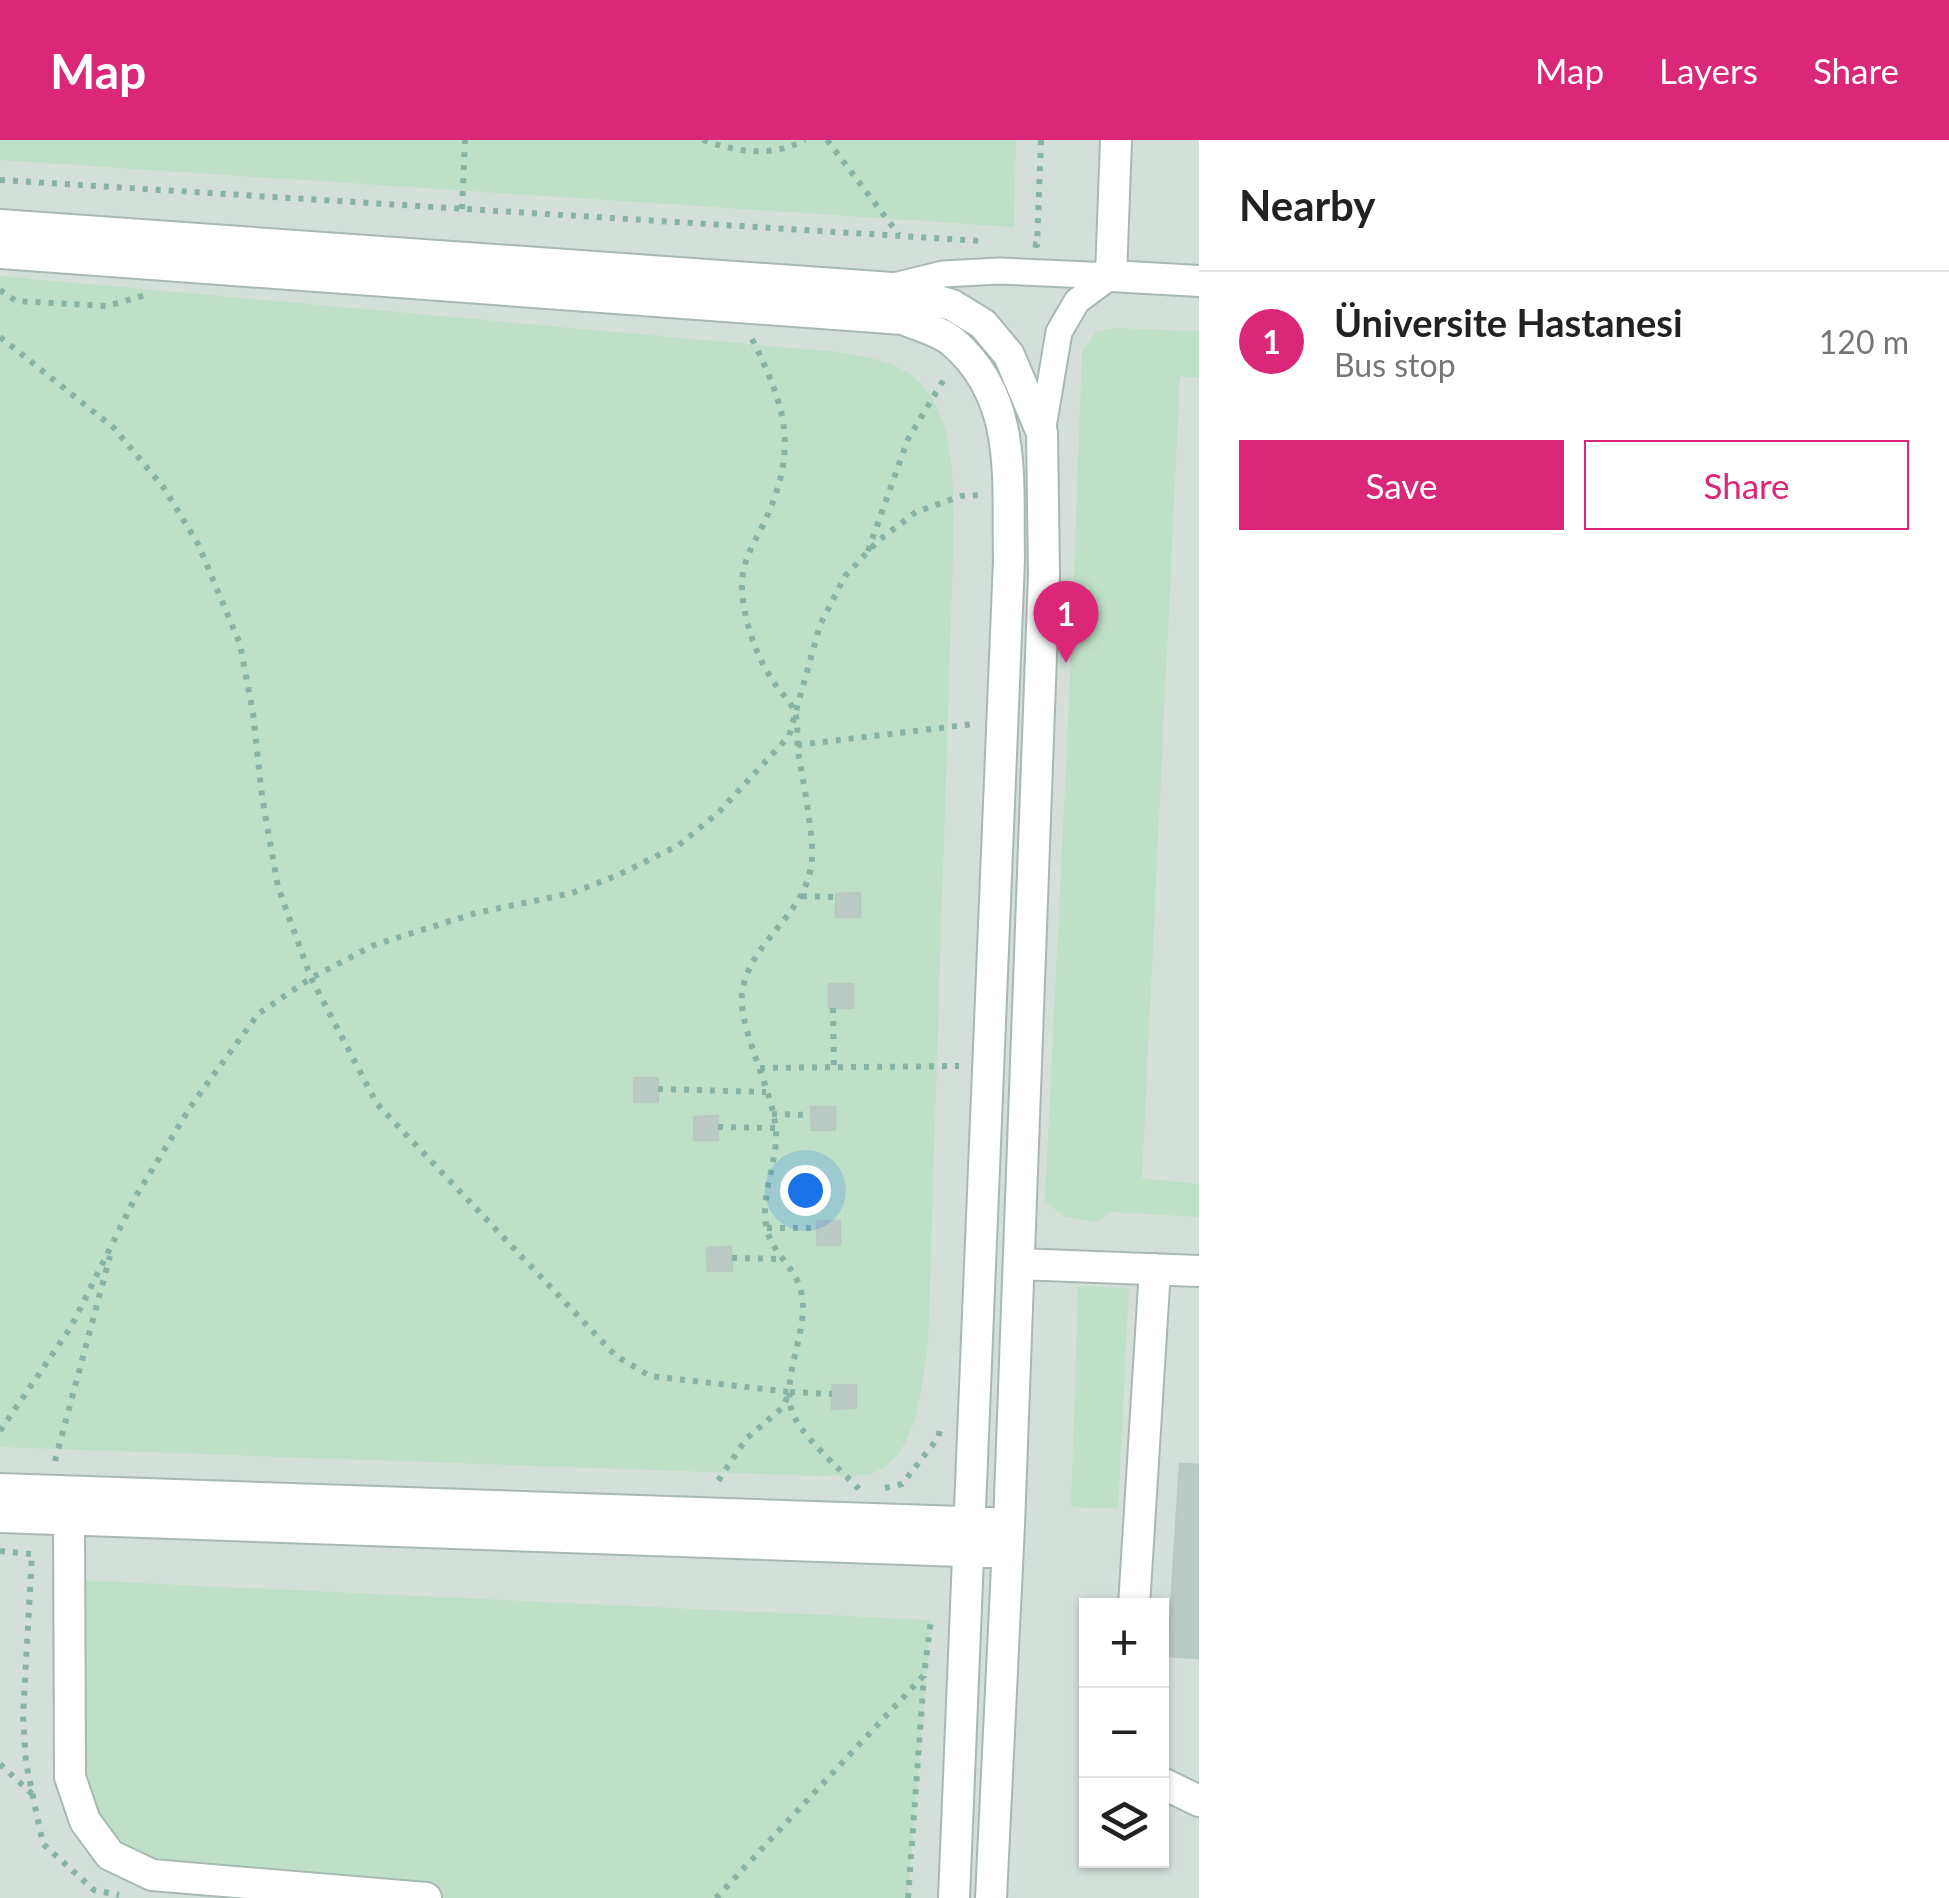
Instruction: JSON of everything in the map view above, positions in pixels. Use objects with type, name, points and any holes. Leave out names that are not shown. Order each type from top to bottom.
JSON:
[{"type":"street","points":[[991,1898],[1009,1539],[1043,593],[1042,433],[1059,332],[1078,302],[1111,276],[1116,140]]},
{"type":"street","points":[[0,225],[892,288],[952,305],[983,324],[1008,355],[1042,433]]},
{"type":"street","points":[[0,252],[904,319],[950,340],[986,378],[1006,431],[1009,560],[954,1896],[1000,1898]]},
{"type":"street","points":[[890,287],[943,274],[1000,272],[1199,281]]},
{"type":"street","points":[[1019,1264],[1199,1271]]},
{"type":"street","points":[[1134,1598],[1154,1269]]},
{"type":"street","points":[[0,1490],[1009,1539]]},
{"type":"street","points":[[0,1517],[971,1536]]},
{"type":"street","points":[[70,1520],[70,1777],[85,1822],[110,1855],[152,1876],[426,1898]]},
{"type":"street","points":[[1169,1786],[1199,1801]]},
{"type":"path","points":[[462,209],[466,140]]},
{"type":"path","points":[[702,140],[750,152],[773,151],[805,140]]},
{"type":"path","points":[[827,140],[900,236]]},
{"type":"path","points":[[1017,244],[1037,245],[1041,140]]},
{"type":"path","points":[[0,180],[998,242]]},
{"type":"path","points":[[0,290],[16,301],[107,306],[155,292]]},
{"type":"path","points":[[767,334],[749,333],[778,395],[785,466],[744,564],[742,588],[756,649],[794,711],[812,851],[810,877],[802,896],[748,972],[741,996],[775,1128],[765,1214],[767,1228],[782,1259],[798,1276],[802,1297],[803,1315],[790,1392],[792,1411],[804,1430],[862,1493],[844,1492]]},
{"type":"path","points":[[0,338],[114,428],[164,488],[198,544],[240,644],[254,713],[262,798],[278,887],[311,978],[377,1104],[616,1356],[650,1376],[832,1394]]},
{"type":"path","points":[[939,368],[956,388]]},
{"type":"path","points":[[868,552],[908,439],[946,375]]},
{"type":"path","points":[[980,478],[980,514]]},
{"type":"path","points":[[0,1430],[71,1327],[136,1196],[193,1103],[258,1014],[311,978],[374,944],[476,913],[572,893],[678,845],[719,812],[789,736],[826,613],[846,576],[916,512],[962,496],[981,495]]},
{"type":"path","points":[[974,743],[975,705]]},
{"type":"path","points":[[798,745],[974,724]]},
{"type":"path","points":[[802,896],[836,897]]},
{"type":"path","points":[[833,1008],[834,1068]]},
{"type":"path","points":[[960,1085],[961,1048]]},
{"type":"path","points":[[760,1068],[960,1066]]},
{"type":"path","points":[[658,1089],[766,1092]]},
{"type":"path","points":[[772,1114],[811,1115]]},
{"type":"path","points":[[718,1127],[775,1128]]},
{"type":"path","points":[[767,1228],[817,1228]]},
{"type":"path","points":[[54,1467],[114,1240]]},
{"type":"path","points":[[732,1258],[782,1259]]},
{"type":"path","points":[[716,1484],[746,1440],[782,1408],[790,1392]]},
{"type":"path","points":[[876,1490],[902,1484],[938,1438],[944,1410]]},
{"type":"path","points":[[696,1484],[734,1485]]},
{"type":"path","points":[[0,1551],[32,1554]]},
{"type":"path","points":[[908,1898],[930,1620]]},
{"type":"path","points":[[716,1898],[924,1675]]},
{"type":"path","points":[[0,1764],[33,1795]]},
{"type":"shaded area","points":[[0,140],[1199,140],[1199,1898],[0,1898]]},
{"type":"green space","points":[[0,140],[1016,140],[1014,227],[0,160]]},
{"type":"green space","points":[[0,276],[847,353],[893,365],[916,379],[932,398],[949,448],[953,556],[928,1345],[915,1417],[901,1450],[889,1463],[869,1474],[820,1476],[0,1447]]},
{"type":"green space","points":[[1097,331],[1199,331],[1199,377],[1180,377],[1142,1178],[1199,1184],[1199,1217],[1110,1212],[1096,1223],[1063,1216],[1045,1201],[1082,352]]},
{"type":"green space","points":[[1078,1286],[1129,1288],[1118,1509],[1071,1507]]},
{"type":"green space","points":[[77,1580],[931,1620],[908,1898],[426,1898],[152,1875],[85,1821]]},
{"type":"building","points":[[860,893],[860,917],[836,917],[836,894]]},
{"type":"building","points":[[829,984],[853,984],[853,1008],[829,1008]]},
{"type":"building","points":[[634,1078],[658,1078],[658,1102],[634,1102]]},
{"type":"building","points":[[811,1107],[835,1107],[835,1130],[812,1130]]},
{"type":"building","points":[[718,1116],[718,1140],[694,1140],[694,1117]]},
{"type":"building","points":[[817,1221],[840,1221],[840,1245],[817,1245]]},
{"type":"building","points":[[731,1247],[732,1271],[708,1271],[707,1248]]},
{"type":"building","points":[[832,1385],[856,1385],[856,1408],[832,1409]]},
{"type":"building","points":[[1180,1464],[1199,1465],[1199,1658],[1169,1656]]},
{"type":"place","name":"Üniversite Hastanesi","points":[[1066,663]]}]
